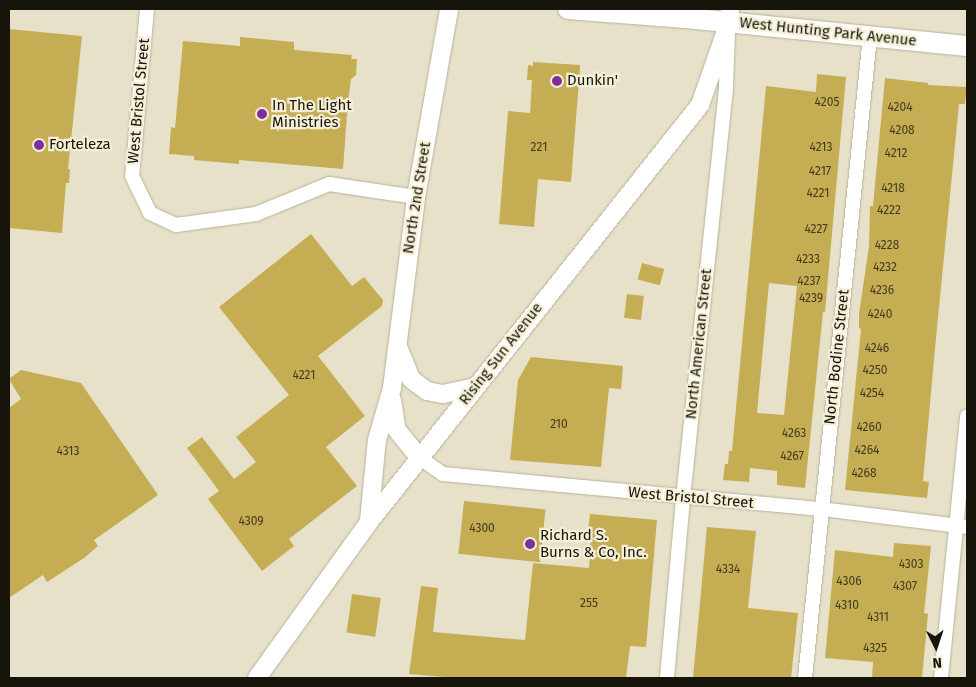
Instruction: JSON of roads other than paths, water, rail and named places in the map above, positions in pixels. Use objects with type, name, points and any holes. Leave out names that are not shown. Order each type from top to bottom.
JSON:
[{"type":"main road","name":"West Hunting Park Avenue","points":[[568,9],[730,16],[870,36],[967,46]]},
{"type":"street","name":"West Bristol Street","points":[[147,9],[132,176],[150,213],[176,225],[247,216],[264,211],[329,184],[416,197]]},
{"type":"street","name":"North 2nd Street","points":[[369,522],[377,440],[392,388],[416,197],[449,9]]},
{"type":"street","name":"Rising Sun Avenue","points":[[257,678],[369,522],[700,106],[730,16]]},
{"type":"street","name":"North American Street","points":[[667,678],[726,86],[730,16]]},
{"type":"street","name":"North Bodine Street","points":[[805,678],[870,36]]},
{"type":"street","points":[[398,346],[410,379],[427,391],[443,394],[475,387]]},
{"type":"street","name":"North 2nd Street","points":[[392,388],[393,416],[397,430],[420,458]]},
{"type":"street","points":[[942,678],[962,526],[967,416]]},
{"type":"street","name":"West Bristol Street","points":[[420,458],[443,474],[684,498],[821,509],[962,526]]},
{"type":"place","name":"Dunkin'","points":[[557,81]]},
{"type":"place","name":"In The Light Ministries","points":[[262,114]]},
{"type":"place","name":"Forteleza","points":[[39,145]]},
{"type":"place","name":"Richard S. Burns & Co, Inc.","points":[[530,544]]}]
